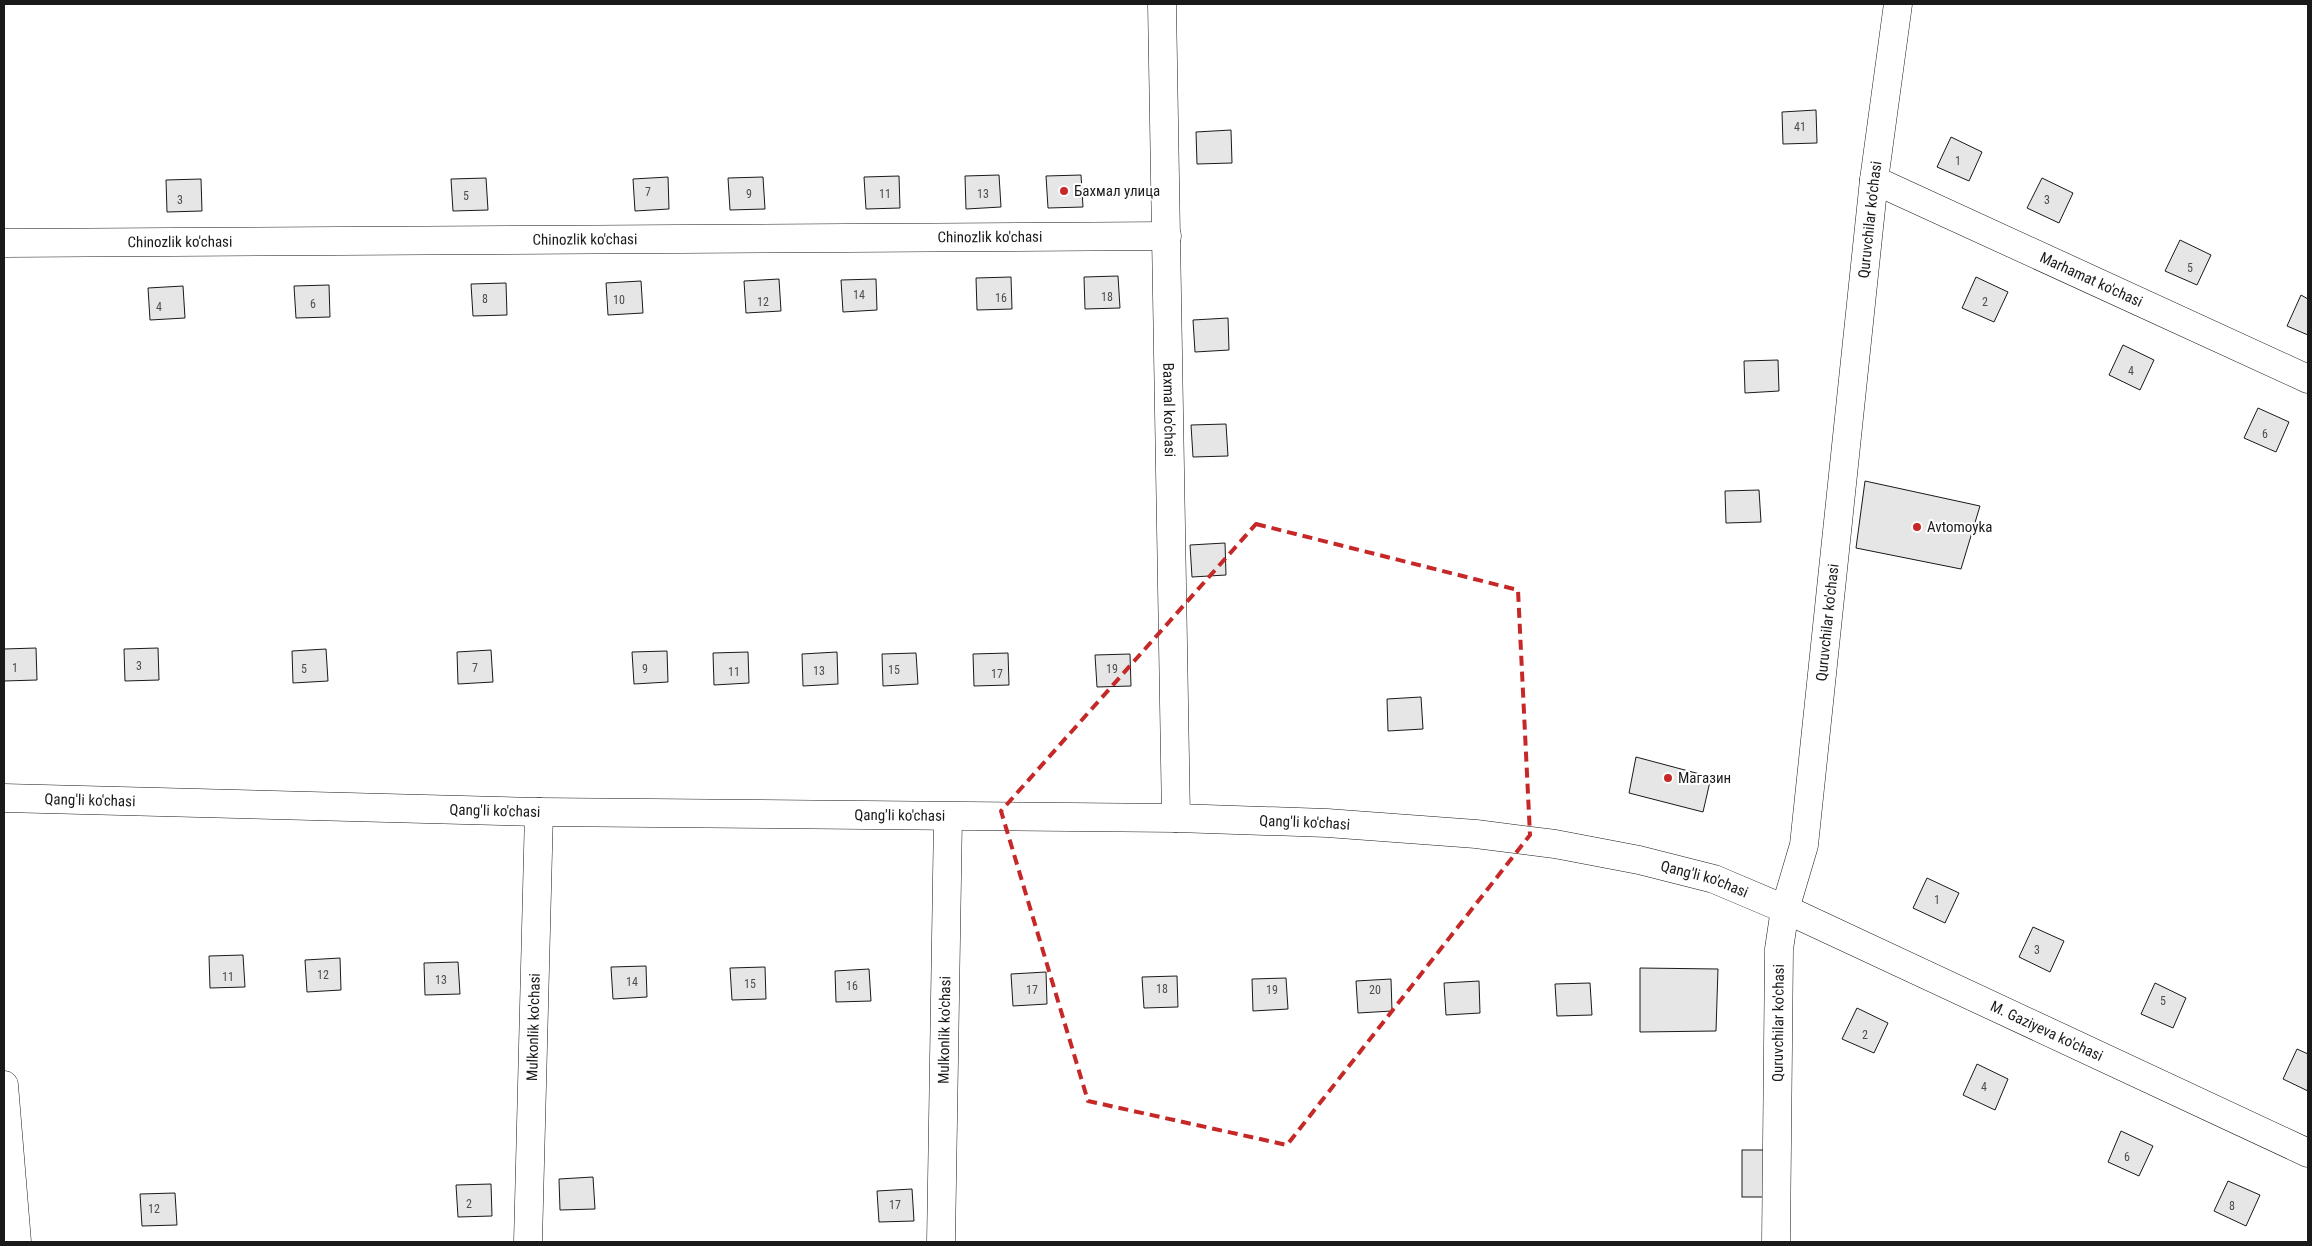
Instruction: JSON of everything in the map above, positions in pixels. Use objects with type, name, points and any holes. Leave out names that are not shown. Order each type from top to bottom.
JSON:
[{"type":"street","name":"Baхmal ko'chasi","points":[[1162,4],[1176,818]]},
{"type":"street","name":"Quruvchilar ko'chasi","points":[[1776,1242],[1779,949],[1785,909],[1804,844],[1874,180],[1898,4]]},
{"type":"street","name":"Marhamat ko'chasi","points":[[1874,180],[2308,379]]},
{"type":"street","name":"Сhinozlik ko'chasi","points":[[4,243],[1167,236]]},
{"type":"street","name":"Qang'li ko'chasi","points":[[4,798],[539,812],[1176,818],[1327,823],[1476,834],[1555,844],[1639,860],[1714,879],[1785,909]]},
{"type":"street","name":"Mulkonlik ko'chasi","points":[[528,1242],[539,812]]},
{"type":"street","name":"Mulkonlik ko'chasi","points":[[941,1242],[948,816]]},
{"type":"street","name":"M. Gaziyeva ko'chasi","points":[[1785,909],[2308,1152]]},
{"type":"street","points":[[4,1085],[18,1242]]},
{"type":"highlighted area","points":[[1256,524],[1518,590],[1530,835],[1287,1145],[1088,1101],[1001,811]]},
{"type":"building","points":[[1816,110],[1817,143],[1783,144],[1782,112]]},
{"type":"building","points":[[1231,130],[1232,163],[1197,164],[1196,132]]},
{"type":"building","points":[[1951,137],[1982,152],[1969,181],[1937,167]]},
{"type":"building","points":[[999,175],[1001,207],[966,209],[965,176]]},
{"type":"building","name":"Бахмал улица","points":[[1081,175],[1083,207],[1048,208],[1046,176]]},
{"type":"building","points":[[899,176],[900,208],[866,209],[864,177]]},
{"type":"building","points":[[668,177],[669,209],[635,211],[633,179]]},
{"type":"building","points":[[763,177],[765,209],[730,210],[728,178]]},
{"type":"building","points":[[486,178],[488,210],[453,211],[451,179]]},
{"type":"building","points":[[2042,178],[2073,193],[2059,223],[2027,208]]},
{"type":"building","points":[[201,179],[202,211],[167,212],[166,180]]},
{"type":"building","points":[[2180,240],[2211,255],[2197,285],[2165,271]]},
{"type":"building","points":[[1118,276],[1120,308],[1085,309],[1084,277]]},
{"type":"building","points":[[1011,277],[1012,309],[977,310],[976,278]]},
{"type":"building","points":[[1976,277],[2008,292],[1994,322],[1962,308]]},
{"type":"building","points":[[779,279],[781,311],[746,313],[744,281]]},
{"type":"building","points":[[876,279],[877,310],[843,312],[841,280]]},
{"type":"building","points":[[641,281],[643,313],[608,315],[606,283]]},
{"type":"building","points":[[506,283],[507,315],[473,316],[471,284]]},
{"type":"building","points":[[329,285],[330,317],[296,318],[294,286]]},
{"type":"building","points":[[183,286],[185,318],[150,320],[148,288]]},
{"type":"building","points":[[2301,295],[2308,299],[2308,335],[2287,326]]},
{"type":"building","points":[[1228,318],[1229,350],[1195,352],[1193,320]]},
{"type":"building","points":[[2123,345],[2154,360],[2140,390],[2109,375]]},
{"type":"building","points":[[1778,360],[1779,391],[1745,393],[1744,361]]},
{"type":"building","points":[[2258,408],[2289,422],[2276,452],[2244,438]]},
{"type":"building","points":[[1226,424],[1228,456],[1193,457],[1191,425]]},
{"type":"building","name":"Avtomoyka","points":[[1865,481],[1980,506],[1961,569],[1856,548]]},
{"type":"building","points":[[1759,490],[1761,522],[1726,523],[1725,491]]},
{"type":"building","points":[[1225,543],[1226,575],[1192,577],[1190,545]]},
{"type":"building","points":[[36,648],[37,680],[4,681],[4,649]]},
{"type":"building","points":[[158,648],[159,680],[125,681],[124,649]]},
{"type":"building","points":[[326,649],[328,681],[293,683],[292,651]]},
{"type":"building","points":[[491,650],[493,682],[458,684],[457,652]]},
{"type":"building","points":[[667,651],[668,682],[634,684],[632,652]]},
{"type":"building","points":[[748,652],[749,683],[714,685],[713,653]]},
{"type":"building","points":[[837,652],[838,684],[803,686],[802,654]]},
{"type":"building","points":[[916,653],[918,684],[883,686],[882,654]]},
{"type":"building","points":[[1008,653],[1009,685],[974,686],[973,654]]},
{"type":"building","points":[[1130,654],[1131,686],[1097,687],[1095,655]]},
{"type":"building","points":[[1421,697],[1423,729],[1388,731],[1387,699]]},
{"type":"building","points":[[1636,757],[1711,777],[1703,812],[1629,793]]},
{"type":"building","points":[[1927,878],[1959,893],[1945,923],[1913,908]]},
{"type":"building","points":[[2033,927],[2064,941],[2050,972],[2019,957]]},
{"type":"building","points":[[243,955],[245,987],[210,988],[209,956]]},
{"type":"building","points":[[340,958],[341,990],[307,992],[305,960]]},
{"type":"building","points":[[458,962],[460,994],[425,995],[424,963]]},
{"type":"building","points":[[646,966],[647,997],[613,999],[611,967]]},
{"type":"building","points":[[765,967],[766,999],[732,1000],[730,968]]},
{"type":"building","points":[[1640,968],[1718,969],[1716,1031],[1640,1032]]},
{"type":"building","points":[[869,969],[871,1001],[836,1002],[835,971]]},
{"type":"building","points":[[1046,972],[1047,1004],[1013,1006],[1011,974]]},
{"type":"building","points":[[1177,976],[1178,1007],[1144,1008],[1142,977]]},
{"type":"building","points":[[1286,978],[1288,1009],[1253,1011],[1252,979]]},
{"type":"building","points":[[1391,979],[1392,1011],[1358,1013],[1356,981]]},
{"type":"building","points":[[1479,981],[1480,1013],[1446,1015],[1444,983]]},
{"type":"building","points":[[1590,983],[1592,1015],[1557,1016],[1555,984]]},
{"type":"building","points":[[2155,983],[2186,998],[2173,1028],[2141,1014]]},
{"type":"building","points":[[1857,1008],[1888,1023],[1874,1053],[1842,1039]]},
{"type":"building","points":[[2297,1049],[2308,1054],[2308,1091],[2283,1079]]},
{"type":"building","points":[[1977,1064],[2008,1079],[1995,1110],[1963,1095]]},
{"type":"building","points":[[2121,1131],[2153,1146],[2139,1176],[2108,1162]]},
{"type":"building","points":[[1742,1150],[1764,1150],[1764,1197],[1742,1197]]},
{"type":"building","points":[[593,1177],[595,1209],[560,1210],[559,1179]]},
{"type":"building","points":[[2228,1181],[2260,1195],[2246,1226],[2214,1211]]},
{"type":"building","points":[[491,1184],[492,1216],[458,1217],[456,1185]]},
{"type":"building","points":[[912,1189],[914,1221],[879,1222],[877,1191]]},
{"type":"building","points":[[175,1193],[177,1225],[142,1226],[140,1194]]},
{"type":"place","name":"Бахмал улица","points":[[1064,191]]},
{"type":"place","name":"Avtomoyka","points":[[1917,527]]},
{"type":"place","name":"Магазин","points":[[1668,778]]}]
